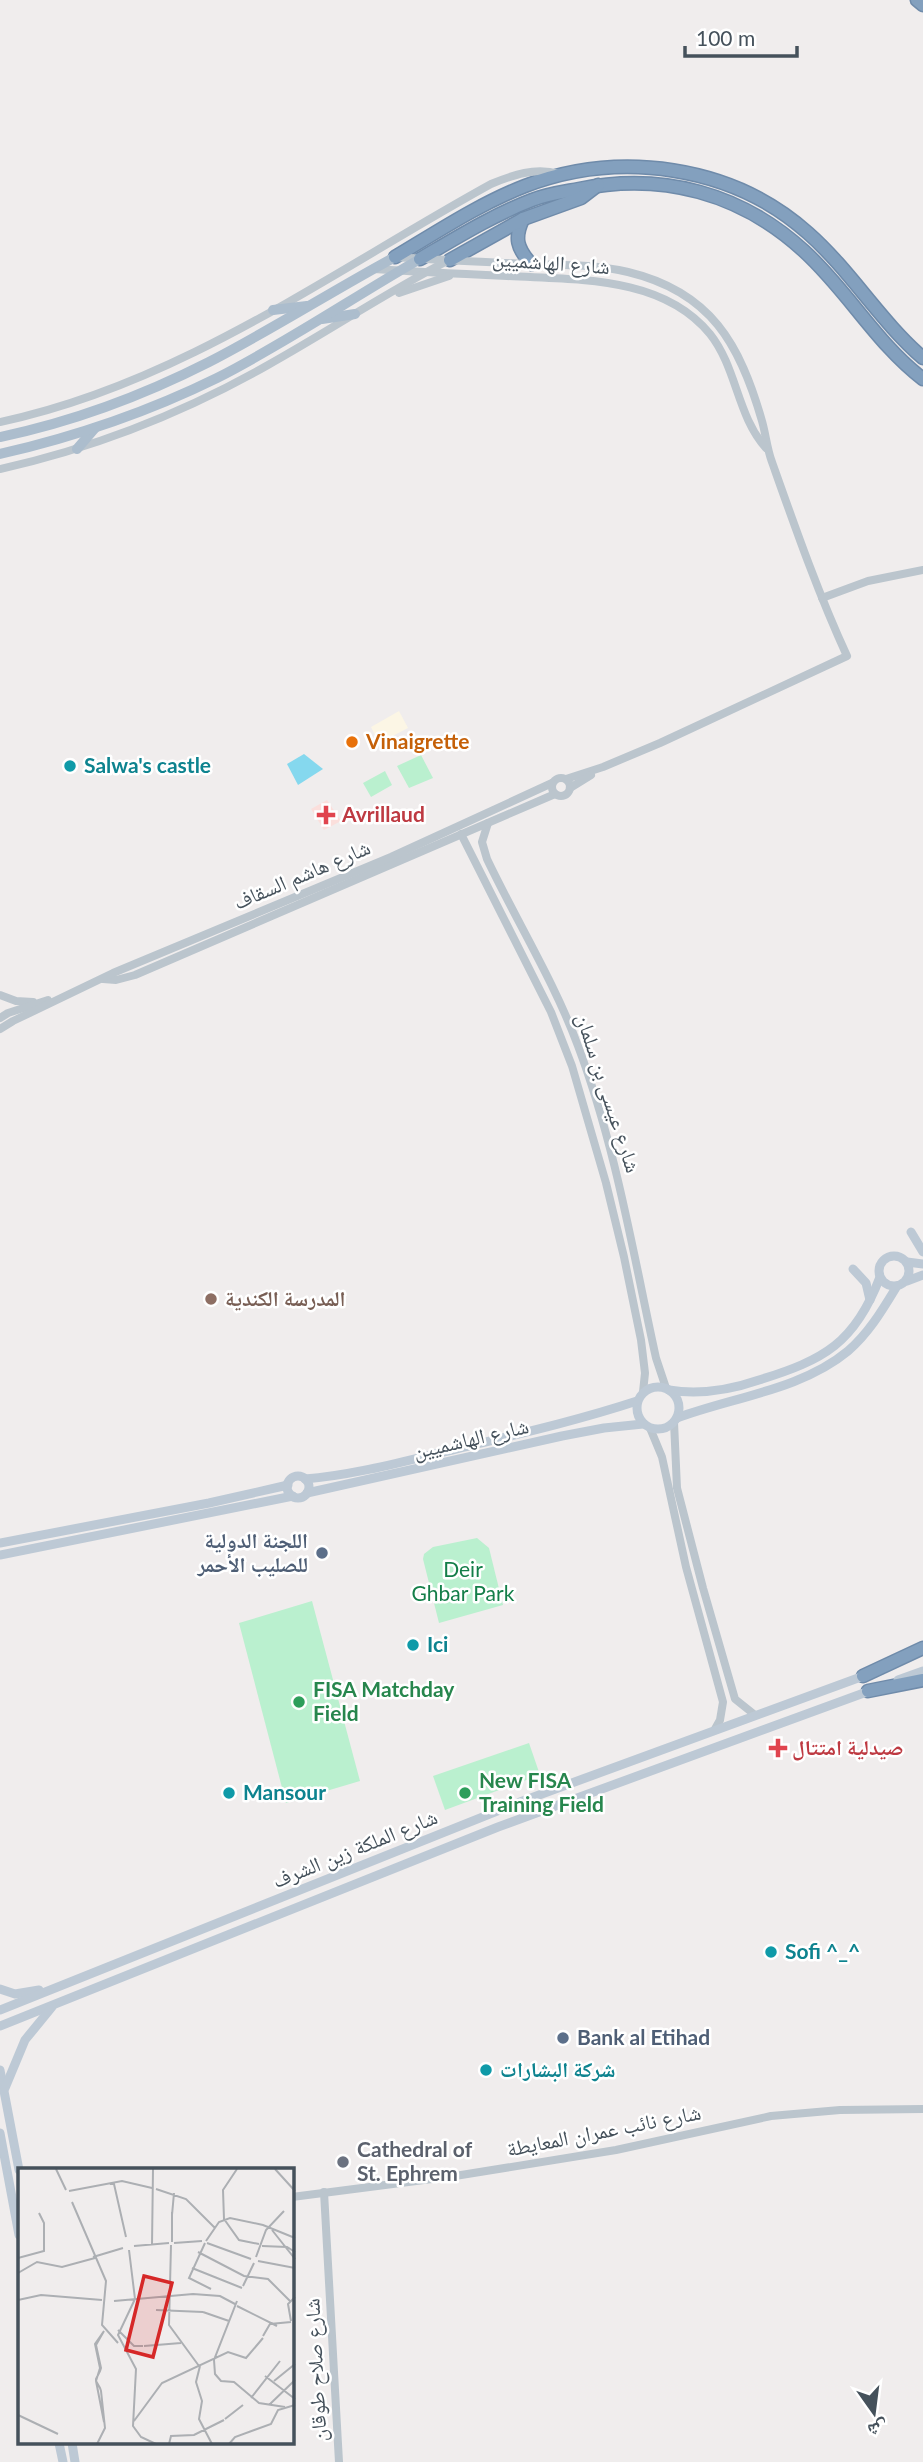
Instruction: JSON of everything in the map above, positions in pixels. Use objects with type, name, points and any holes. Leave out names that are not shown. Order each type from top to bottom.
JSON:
[{"type":"highway","points":[[917,0],[923,5]]},
{"type":"highway","points":[[395,257],[485,204],[524,186],[561,175],[632,166],[690,174],[752,196],[801,227],[824,248],[896,332],[923,358]]},
{"type":"highway","points":[[420,259],[519,205],[547,195],[599,185],[647,182],[676,186],[729,202],[786,236],[819,266],[877,335],[923,379]]},
{"type":"highway","points":[[450,260],[523,219],[582,198],[599,185]]},
{"type":"highway","points":[[523,219],[517,233],[517,243],[531,264]]},
{"type":"highway","points":[[786,236],[801,227]]},
{"type":"highway","points":[[863,1676],[923,1648]]},
{"type":"highway","points":[[868,1691],[923,1680]]},
{"type":"main road","points":[[0,437],[75,417],[149,389],[211,361],[395,257]]},
{"type":"main road","points":[[0,454],[54,441],[169,400],[216,378],[420,259]]},
{"type":"main road","points":[[273,310],[311,305]]},
{"type":"main road","points":[[318,319],[355,314]]},
{"type":"main road","points":[[78,449],[96,427]]},
{"type":"main road","points":[[911,1232],[923,1252]]},
{"type":"main road","points":[[900,1256],[907,1262],[910,1272],[871,1327],[833,1362],[800,1378],[676,1420],[663,1429],[646,1426],[636,1409],[637,1401],[643,1392],[654,1387],[695,1393],[719,1390],[747,1384],[810,1363],[838,1343],[870,1304],[880,1277],[880,1265],[887,1257],[900,1256]]},
{"type":"main road","points":[[907,1262],[923,1264]]},
{"type":"main road","points":[[853,1269],[866,1283],[870,1304]]},
{"type":"main road","points":[[880,1277],[885,1283],[901,1284],[923,1275]]},
{"type":"main road","points":[[668,1389],[678,1402],[676,1420]]},
{"type":"main road","name":"شارع الهاشميين","points":[[305,1479],[439,1453],[562,1424],[637,1401]]},
{"type":"main road","name":"شارع الهاشميين","points":[[307,1493],[562,1436],[604,1428],[646,1426]]},
{"type":"main road","points":[[0,1555],[293,1496],[300,1497],[307,1493],[309,1486],[305,1479],[294,1477],[288,1485],[288,1491],[293,1496]]},
{"type":"main road","points":[[0,1543],[288,1485]]},
{"type":"main road","name":"شارع الملكة زين الشرف","points":[[0,2010],[520,1802],[923,1655]]},
{"type":"main road","name":"شارع الملكة زين الشرف","points":[[0,2026],[498,1826],[923,1671]]},
{"type":"main road","points":[[0,1989],[15,1994],[72,1982]]},
{"type":"main road","points":[[4,2090],[25,2040],[55,2005]]},
{"type":"main road","points":[[0,2070],[19,2168]]},
{"type":"main road","points":[[0,2133],[18,2230]]},
{"type":"main road","points":[[59,2444],[63,2462]]},
{"type":"main road","points":[[72,2444],[75,2462]]},
{"type":"street","points":[[0,422],[57,408],[173,362],[273,310],[491,184],[524,173],[549,172],[561,175]]},
{"type":"street","name":"شارع الهاشميين","points":[[395,257],[590,265],[626,272],[664,284],[695,302],[720,325],[736,351],[762,419],[766,448],[822,598]]},
{"type":"street","points":[[0,469],[78,449],[201,400],[267,366],[450,260]]},
{"type":"street","name":"شارع الهاشميين","points":[[373,269],[592,281],[657,296],[683,309],[702,324],[722,351],[754,431],[766,448]]},
{"type":"street","points":[[383,299],[455,274]]},
{"type":"street","points":[[603,767],[570,788],[563,796],[555,794],[552,789],[552,783],[558,777],[566,779],[603,767],[847,656],[822,598],[868,581],[923,570]]},
{"type":"street","points":[[566,779],[570,788]]},
{"type":"street","name":"شارع هاشم السقاف","points":[[0,1029],[113,973],[391,857],[552,783]]},
{"type":"street","name":"شارع هاشم السقاف","points":[[103,979],[116,980],[135,975],[555,794]]},
{"type":"street","name":"شارع عيسى بن سلمان","points":[[488,823],[482,842],[486,859],[565,1016],[587,1074],[616,1171],[656,1358],[668,1389]]},
{"type":"street","name":"شارع عيسى بن سلمان","points":[[461,834],[551,1012],[576,1077],[607,1183],[624,1257],[641,1340],[645,1373],[643,1392]]},
{"type":"street","points":[[0,995],[16,1001],[43,1001]]},
{"type":"street","name":"شارع هاشم السقاف","points":[[0,1018],[43,1001],[58,999]]},
{"type":"street","points":[[576,1077],[587,1074]]},
{"type":"street","points":[[676,1420],[675,1466],[682,1510],[735,1699],[755,1715]]},
{"type":"street","points":[[646,1426],[662,1457],[680,1541],[723,1702],[715,1730]]},
{"type":"street","points":[[723,1702],[735,1699]]},
{"type":"street","name":"شارع نائب عمران المعايطة","points":[[294,2197],[455,2176],[616,2150],[771,2116],[841,2110],[923,2109]]},
{"type":"street","name":"شارع صلاح طوقان","points":[[324,2192],[339,2462]]},
{"type":"shaded area","points":[[399,711],[408,728],[379,743],[371,727]]},
{"type":"shaded area","name":"Avrillaud","points":[[327,800],[341,821],[324,830],[311,809]]},
{"type":"green space","points":[[421,755],[433,778],[409,788],[397,766]]},
{"type":"green space","points":[[385,771],[392,785],[371,797],[363,783]]},
{"type":"green space","name":"Deir Ghbar Park","points":[[477,1538],[489,1548],[503,1605],[439,1623],[424,1554],[433,1547]]},
{"type":"green space","name":"FISA Matchday Field","points":[[312,1601],[360,1781],[286,1803],[239,1623]]},
{"type":"green space","name":"New FISA Training Field","points":[[529,1743],[540,1775],[445,1810],[433,1776]]},
{"type":"water","points":[[304,754],[323,769],[298,785],[287,764]]},
{"type":"place","name":"Vinaigrette","points":[[352,742]]},
{"type":"place","name":"Salwa's castle","points":[[70,766]]},
{"type":"place","name":"Avrillaud","points":[[326,815]]},
{"type":"place","name":"المدرسة الكندية","points":[[211,1299]]},
{"type":"place","name":"اللجنة الدولية للصليب الأحمر","points":[[322,1553]]},
{"type":"place","name":"Ici","points":[[413,1645]]},
{"type":"place","name":"FISA Matchday Field","points":[[299,1702]]},
{"type":"place","name":"صيدلية امتتال","points":[[778,1748]]},
{"type":"place","name":"Mansour","points":[[229,1793]]},
{"type":"place","name":"New FISA Training Field","points":[[465,1793]]},
{"type":"place","name":"Sofi ^_^","points":[[771,1952]]},
{"type":"place","name":"Bank al Etihad","points":[[563,2038]]},
{"type":"place","name":"شركة البشارات","points":[[486,2070]]},
{"type":"place","name":"Cathedral of St. Ephrem","points":[[343,2162]]}]
